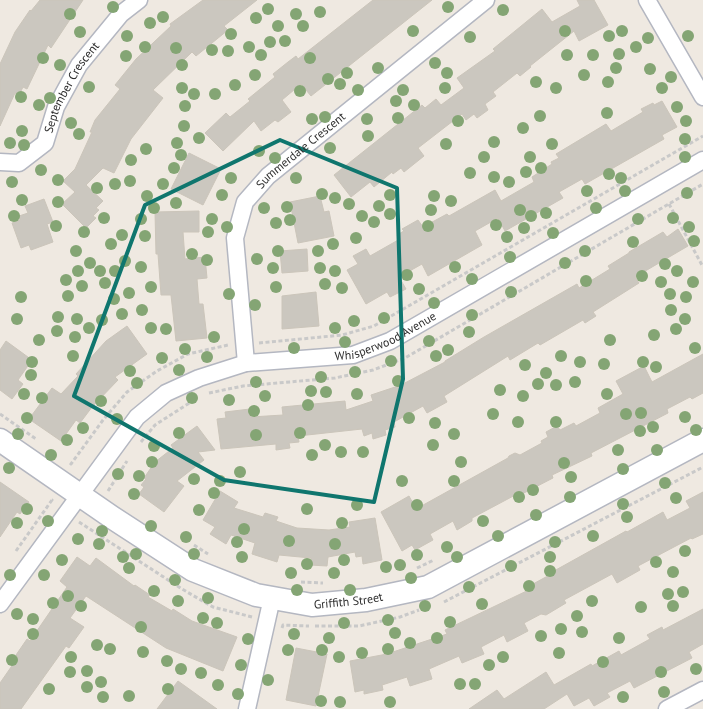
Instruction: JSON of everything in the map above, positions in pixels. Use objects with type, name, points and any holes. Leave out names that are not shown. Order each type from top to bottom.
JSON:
[{"type":"street","name":"September Crescent","points":[[0,162],[19,163],[45,143],[56,107],[79,65],[121,14],[139,0]]},
{"type":"street","name":"Summerdale Crescent","points":[[246,363],[235,238],[244,202],[268,176],[486,0]]},
{"type":"street","points":[[647,0],[703,97]]},
{"type":"street","name":"Whisperwood Avenue","points":[[0,604],[137,417],[166,393],[199,378],[246,363],[354,355],[390,340],[703,160]]},
{"type":"street","name":"Griffith Street","points":[[0,440],[193,570],[256,595],[312,605],[366,600],[428,587],[703,440]]},
{"type":"street","points":[[247,709],[272,598]]},
{"type":"street","points":[[667,709],[703,690]]},
{"type":"path","points":[[259,343],[342,335],[374,326],[703,136]]},
{"type":"path","points":[[139,444],[155,425],[201,395],[243,386],[335,378],[373,370],[405,358],[703,184]]},
{"type":"path","points":[[669,204],[703,267]]},
{"type":"path","points":[[64,458],[72,464],[103,420],[127,392],[157,371],[188,354],[228,345]]},
{"type":"path","points":[[0,414],[40,442]]},
{"type":"path","points":[[116,496],[108,491],[128,458]]},
{"type":"path","points":[[16,552],[52,500],[45,495]]},
{"type":"path","points":[[188,542],[210,555]]},
{"type":"path","points":[[415,570],[440,557]]},
{"type":"path","points":[[293,580],[328,583]]},
{"type":"highlighted area","points":[[280,140],[397,188],[403,379],[374,502],[224,480],[74,396],[145,205]]},
{"type":"building","points":[[40,0],[83,0],[51,48],[48,45],[27,89],[23,87],[19,95],[15,93],[0,126],[0,64],[15,32],[30,10]]},
{"type":"building","points":[[203,0],[257,0],[224,26],[228,30],[196,56],[192,52],[153,90],[163,98],[131,139],[114,173],[103,168],[86,185],[103,201],[96,208],[99,210],[93,216],[96,218],[86,228],[62,204],[75,192],[63,181],[75,169],[92,132],[90,132],[95,120],[120,89],[115,85],[136,59],[171,26],[170,24]]},
{"type":"building","points":[[373,0],[432,0],[311,96],[301,84],[282,100],[291,112],[278,122],[275,120],[261,131],[254,121],[223,151],[205,133],[226,113],[230,117],[250,101],[248,99],[275,77],[273,74],[288,62],[296,56],[298,59]]},
{"type":"building","points":[[577,0],[594,0],[608,25],[579,41],[574,31],[520,76],[517,73],[493,92],[496,96],[485,104],[488,110],[477,118],[474,114],[466,120],[462,114],[418,148],[424,156],[404,172],[401,168],[393,174],[392,172],[374,187],[370,182],[351,197],[334,175],[422,105],[425,108],[436,99],[441,105],[464,88],[457,78],[495,51],[493,49],[542,9],[552,22],[580,6]]},
{"type":"building","points":[[662,101],[677,127],[662,135],[664,139],[585,184],[582,179],[559,192],[563,198],[505,231],[498,218],[475,231],[482,245],[428,276],[422,264],[399,277],[406,289],[390,297],[387,292],[366,304],[347,270],[358,264],[353,256],[366,249],[370,256],[400,239],[397,235],[404,231],[402,229],[418,220],[423,227],[447,214],[449,216],[495,190],[501,201],[534,182],[532,177],[559,158],[556,154],[606,124],[611,131],[643,112],[641,109]]},
{"type":"building","points":[[189,153],[221,169],[203,205],[171,189]]},
{"type":"building","points":[[320,196],[324,212],[329,211],[334,236],[298,243],[290,202]]},
{"type":"building","points":[[44,199],[53,222],[47,224],[53,242],[31,250],[29,245],[21,248],[12,223],[20,220],[19,216],[28,213],[25,206]]},
{"type":"building","points":[[199,211],[199,232],[183,232],[185,259],[205,257],[207,278],[197,279],[199,304],[203,304],[207,338],[176,341],[171,295],[161,295],[158,254],[156,254],[155,212]]},
{"type":"building","points":[[678,229],[688,246],[635,277],[639,283],[593,312],[596,316],[585,323],[583,320],[540,345],[538,343],[510,360],[508,356],[444,396],[447,402],[427,413],[423,406],[394,422],[395,427],[385,430],[386,435],[373,439],[372,433],[364,436],[362,429],[298,436],[299,442],[289,443],[290,448],[276,450],[276,444],[221,449],[217,419],[226,418],[225,412],[250,409],[251,417],[283,415],[282,407],[345,401],[346,410],[373,401],[371,395],[401,385],[445,362],[484,337],[577,284],[579,288],[610,269],[608,266],[629,252],[663,232],[667,237]]},
{"type":"building","points":[[307,249],[308,271],[282,273],[280,251]]},
{"type":"building","points":[[316,292],[319,326],[282,329],[282,296]]},
{"type":"building","points":[[127,326],[147,354],[115,377],[118,380],[92,407],[80,423],[76,420],[61,441],[29,419],[52,388],[61,394],[78,376],[76,374],[106,341]]},
{"type":"building","points":[[6,341],[32,360],[18,380],[23,384],[12,399],[0,390],[0,350]]},
{"type":"building","points":[[703,354],[703,393],[692,399],[690,397],[667,409],[668,413],[591,453],[592,456],[552,475],[553,478],[520,495],[519,493],[472,518],[472,521],[457,530],[453,521],[430,534],[433,540],[415,550],[412,545],[402,551],[381,512],[409,496],[416,509],[509,456],[515,453],[520,455],[542,443],[541,441],[548,437],[546,432],[557,426],[560,430],[574,423],[576,426],[600,413],[598,408],[623,394],[616,381],[644,366],[652,382]]},
{"type":"building","points":[[197,426],[215,450],[198,452],[204,460],[177,481],[184,486],[164,512],[139,494],[144,487],[141,485],[155,462],[173,448],[171,445]]},
{"type":"building","points":[[0,482],[29,502],[20,514],[17,512],[0,537]]},
{"type":"building","points":[[220,491],[238,502],[234,508],[263,517],[265,513],[278,517],[276,521],[297,528],[329,530],[350,527],[349,522],[375,518],[382,560],[363,564],[362,556],[356,557],[355,552],[328,557],[327,566],[310,565],[311,558],[279,555],[277,562],[252,554],[255,543],[231,535],[226,544],[210,534],[215,527],[203,520]]},
{"type":"building","points":[[703,492],[703,534],[691,538],[638,566],[640,570],[617,583],[612,574],[564,600],[566,603],[546,615],[541,614],[524,623],[528,631],[507,642],[504,635],[481,647],[484,654],[462,663],[459,656],[429,669],[432,679],[410,686],[407,677],[382,685],[383,690],[364,694],[364,690],[355,692],[350,661],[387,654],[447,634],[445,630],[535,587],[533,584],[554,571],[626,531],[663,512],[667,520],[690,508],[686,501]]},
{"type":"building","points":[[77,557],[90,566],[96,558],[134,586],[150,595],[148,597],[172,611],[173,609],[192,621],[237,637],[223,671],[166,648],[86,596],[70,618],[84,627],[69,648],[66,646],[21,709],[0,709],[0,683],[18,657],[16,655],[27,639],[30,641],[67,587],[60,581]]},
{"type":"building","points":[[703,609],[703,644],[689,652],[692,658],[634,688],[630,681],[607,693],[610,697],[594,706],[589,698],[574,706],[567,694],[544,709],[469,709],[497,690],[504,699],[546,672],[554,685],[619,651],[621,655],[650,639],[647,635],[662,627],[663,630]]},
{"type":"building","points":[[296,648],[327,654],[316,706],[286,700]]},
{"type":"building","points":[[178,681],[217,709],[157,709]]}]
